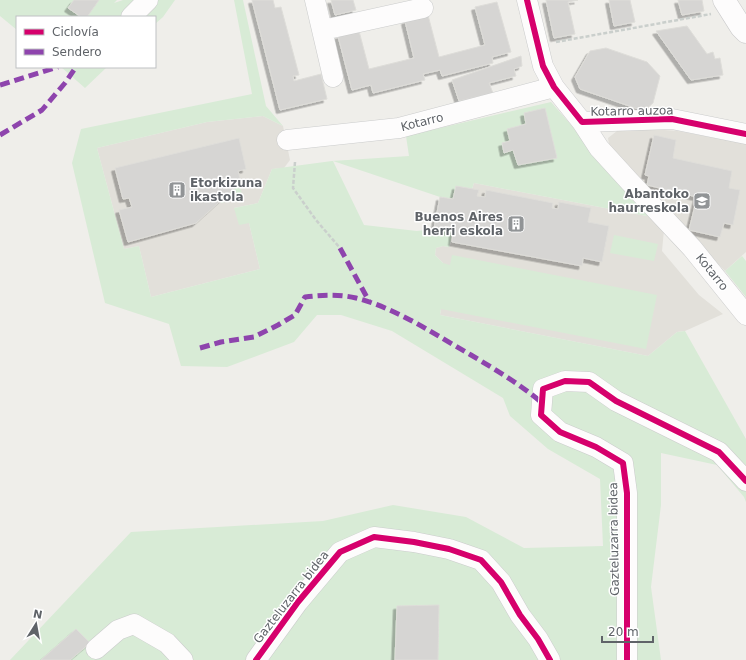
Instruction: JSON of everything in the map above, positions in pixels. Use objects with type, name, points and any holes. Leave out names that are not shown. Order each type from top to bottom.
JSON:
[{"type":"street","points":[[132,16],[148,0]]},
{"type":"street","points":[[315,0],[333,77]]},
{"type":"street","name":"Kotarro auzoa","points":[[527,0],[543,66],[554,87],[582,122],[672,119],[746,134]]},
{"type":"street","points":[[720,6],[746,32]]},
{"type":"street","points":[[322,30],[423,8]]},
{"type":"street","name":"Kotarro","points":[[287,140],[399,128],[554,87]]},
{"type":"street","name":"Kotarro","points":[[582,122],[600,148],[692,248],[746,315]]},
{"type":"street","name":"Gazteluzarra bidea","points":[[627,660],[627,493],[623,463],[596,447],[560,432],[541,415],[543,389],[565,381],[589,382],[616,401],[719,452],[746,481]]},
{"type":"street","name":"Gazteluzarra bidea","points":[[256,660],[298,602],[340,552],[374,537],[414,542],[449,549],[481,560],[501,582],[520,615],[538,639],[550,660]]},
{"type":"street","points":[[96,649],[118,630],[134,624],[167,644],[183,660]]},
{"type":"path","points":[[550,43],[662,24],[720,6]]},
{"type":"path","points":[[294,162],[293,188],[316,220],[340,248]]},
{"type":"shaded area","points":[[263,116],[283,126],[290,160],[284,168],[272,169],[258,203],[234,208],[249,223],[260,269],[151,297],[139,246],[124,249],[97,148],[207,122]]},
{"type":"shaded area","name":"Abantoko haurreskola","points":[[651,129],[678,131],[746,144],[746,252],[725,271],[610,150],[608,138],[617,131]]},
{"type":"shaded area","points":[[474,183],[652,217],[664,230],[662,251],[699,295],[723,314],[685,331],[677,332],[648,356],[440,315],[443,263],[435,255],[436,248],[443,246],[449,247],[452,242],[581,266],[583,258],[602,261],[609,226],[588,222],[559,203],[558,209],[552,208],[553,203],[486,190],[485,197],[477,196],[478,190],[472,189]]},
{"type":"green space","points":[[0,0],[117,0],[114,3],[123,0],[175,0],[163,17],[156,23],[156,16],[16,16],[16,29],[0,16]]},
{"type":"green space","points":[[234,0],[243,0],[266,106],[283,126],[263,116],[207,122],[97,148],[124,249],[139,246],[151,297],[260,269],[249,223],[239,225],[234,208],[258,203],[272,169],[332,161],[409,156],[406,136],[551,102],[652,217],[474,183],[472,189],[456,186],[453,199],[440,197],[333,161],[364,225],[417,231],[434,229],[453,232],[449,247],[443,246],[436,248],[435,255],[443,263],[450,265],[452,255],[657,295],[646,349],[441,309],[440,315],[648,356],[677,332],[685,331],[746,439],[746,502],[744,497],[717,465],[661,453],[661,505],[651,587],[661,660],[10,660],[131,532],[323,521],[393,505],[466,517],[524,548],[603,546],[600,479],[548,449],[510,416],[503,398],[392,331],[341,315],[317,315],[294,342],[227,367],[181,366],[169,324],[105,303],[72,163],[81,129],[252,94]]},
{"type":"green space","points":[[62,68],[106,68],[85,88]]},
{"type":"green space","points":[[240,187],[243,198],[221,203],[218,192]]},
{"type":"green space","points":[[614,235],[658,244],[654,261],[610,253]]},
{"type":"green space","points":[[742,256],[746,261],[746,297],[725,271]]},
{"type":"building","points":[[74,0],[99,0],[88,16],[80,16],[68,8]]},
{"type":"building","points":[[252,0],[273,0],[275,8],[281,7],[299,75],[293,76],[294,81],[321,74],[327,99],[280,110]]},
{"type":"building","points":[[331,0],[353,0],[356,10],[335,15]]},
{"type":"building","points":[[546,0],[578,0],[568,2],[575,34],[554,38]]},
{"type":"building","points":[[609,0],[630,0],[635,22],[614,26]]},
{"type":"building","points":[[678,0],[702,0],[704,11],[682,15]]},
{"type":"building","points":[[497,2],[511,52],[492,57],[493,63],[442,76],[440,70],[423,74],[425,80],[373,93],[371,85],[352,90],[338,36],[359,31],[369,69],[414,58],[405,21],[428,15],[439,57],[485,45],[475,7]]},
{"type":"building","points":[[687,26],[707,54],[713,52],[715,59],[720,58],[723,75],[691,80],[656,31]]},
{"type":"building","points":[[606,48],[647,62],[660,76],[653,103],[644,111],[580,89],[575,77],[590,51]]},
{"type":"building","points":[[521,56],[522,66],[514,69],[516,76],[489,83],[493,93],[459,101],[452,80]]},
{"type":"building","points":[[545,108],[557,158],[518,165],[513,150],[504,153],[502,143],[510,141],[507,129],[526,124],[524,113]]},
{"type":"building","points":[[654,135],[676,140],[673,158],[732,171],[729,188],[740,190],[733,225],[724,223],[720,237],[689,230],[697,197],[647,185],[649,176],[645,175]]},
{"type":"building","name":"Etorkizuna ikastola","points":[[239,138],[246,169],[238,171],[241,182],[196,223],[128,242],[119,210],[132,207],[129,198],[123,199],[115,168]]},
{"type":"building","name":"Buenos Aires herri eskola","points":[[456,186],[479,190],[477,196],[485,197],[486,190],[553,203],[552,208],[558,209],[559,202],[591,208],[588,222],[609,226],[602,262],[583,258],[582,266],[452,242],[453,232],[434,229],[440,197],[453,199]]},
{"type":"building","points":[[439,605],[438,660],[395,660],[397,606]]},
{"type":"building","points":[[76,629],[90,643],[70,660],[41,660]]},
{"type":"marked path","points":[[0,85],[55,68]]},
{"type":"marked path","points":[[0,135],[42,110],[65,83],[75,68]]},
{"type":"marked path","points":[[340,248],[370,303]]},
{"type":"marked path","points":[[200,348],[221,342],[254,337],[295,315],[305,297],[330,295],[350,297],[371,302],[401,315],[499,372],[542,403]]},
{"type":"cycle path","points":[[527,0],[543,66],[554,87],[582,122],[672,119],[746,134]]},
{"type":"cycle path","points":[[627,660],[627,493],[623,463],[596,447],[560,432],[541,415],[543,389],[565,381],[589,382],[616,401],[719,452],[746,481]]},
{"type":"cycle path","points":[[256,660],[298,602],[340,552],[374,537],[414,542],[449,549],[481,560],[501,582],[520,615],[538,639],[550,660]]},
{"type":"place","name":"Etorkizuna ikastola","points":[[177,190]]},
{"type":"place","name":"Abantoko haurreskola","points":[[702,201]]},
{"type":"place","name":"Buenos Aires herri eskola","points":[[516,224]]}]
